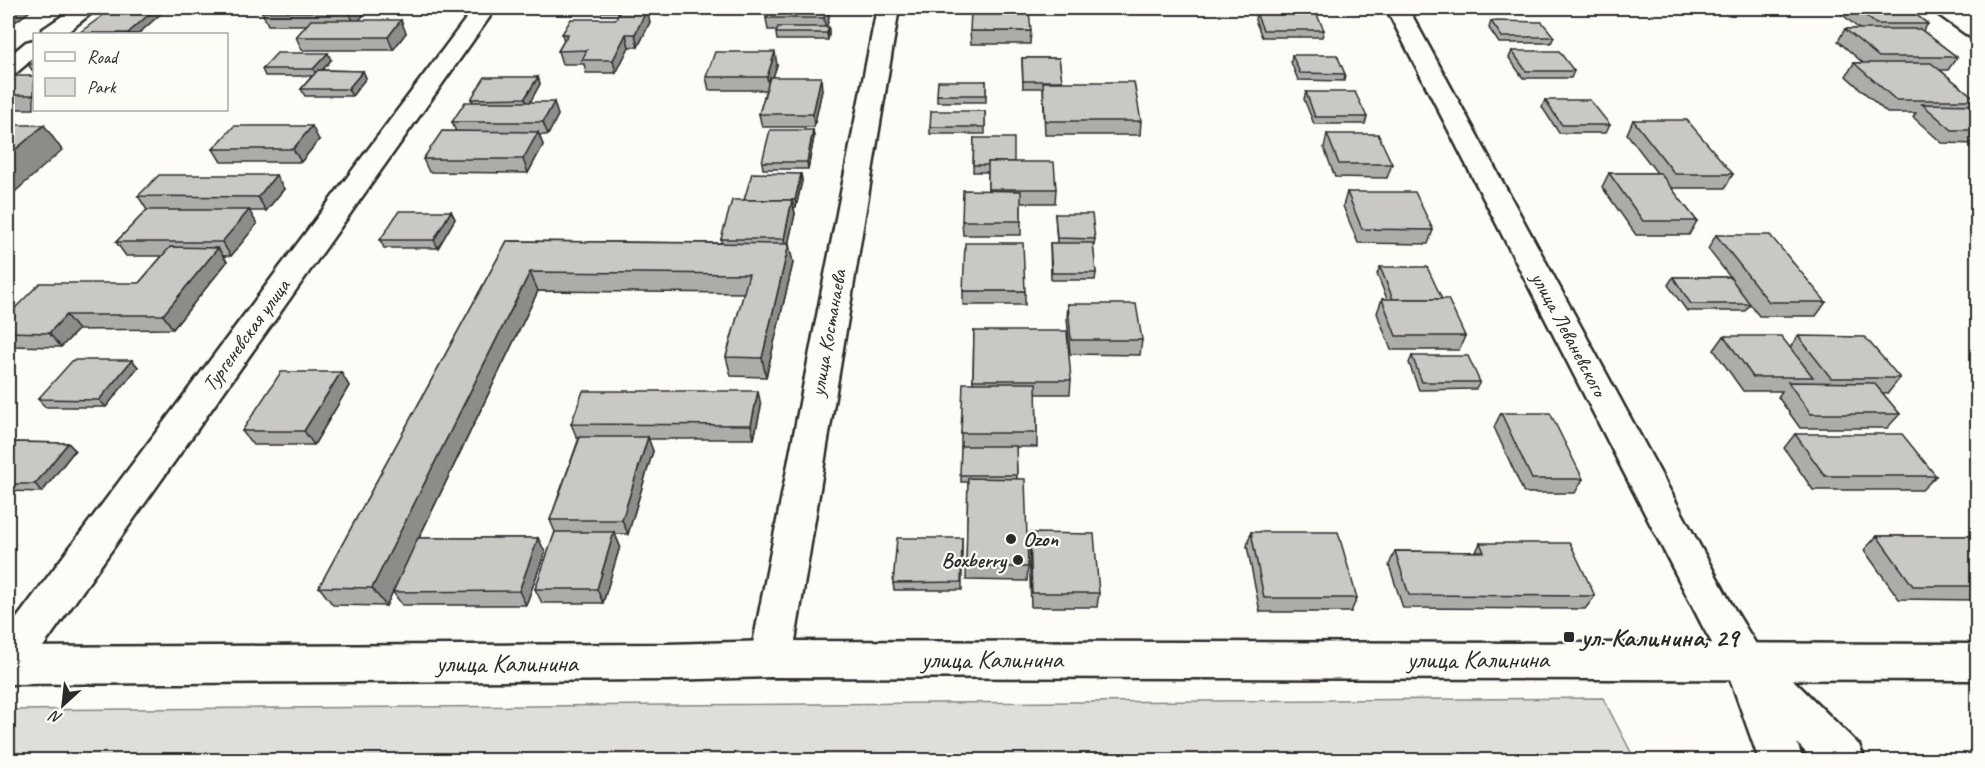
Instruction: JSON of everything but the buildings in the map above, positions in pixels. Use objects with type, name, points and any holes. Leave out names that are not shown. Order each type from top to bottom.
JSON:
[{"type":"street","points":[[52,33],[87,8]]},
{"type":"street","name":"Тургеневская улица","points":[[8,664],[485,8]]},
{"type":"street","name":"улица Костанаева","points":[[771,659],[888,8]]},
{"type":"street","name":"улица Леваневского","points":[[1397,8],[1718,617],[1744,659],[1781,760]]},
{"type":"street","points":[[1944,8],[1977,32]]},
{"type":"street","points":[[8,68],[33,48]]},
{"type":"street","name":"улица Калинина","points":[[8,664],[667,662],[771,659],[1744,659],[1977,662]]},
{"type":"street","name":"улица Леваневского","points":[[1744,659],[1843,760]]},
{"type":"green space","points":[[1603,698],[1635,760],[8,760],[8,710]]},
{"type":"place","name":"Ozon","points":[[1011,539]]},
{"type":"place","name":"Boxberry","points":[[1018,560]]},
{"type":"place","name":"ул. Калинина, 29","points":[[1569,637]]}]
